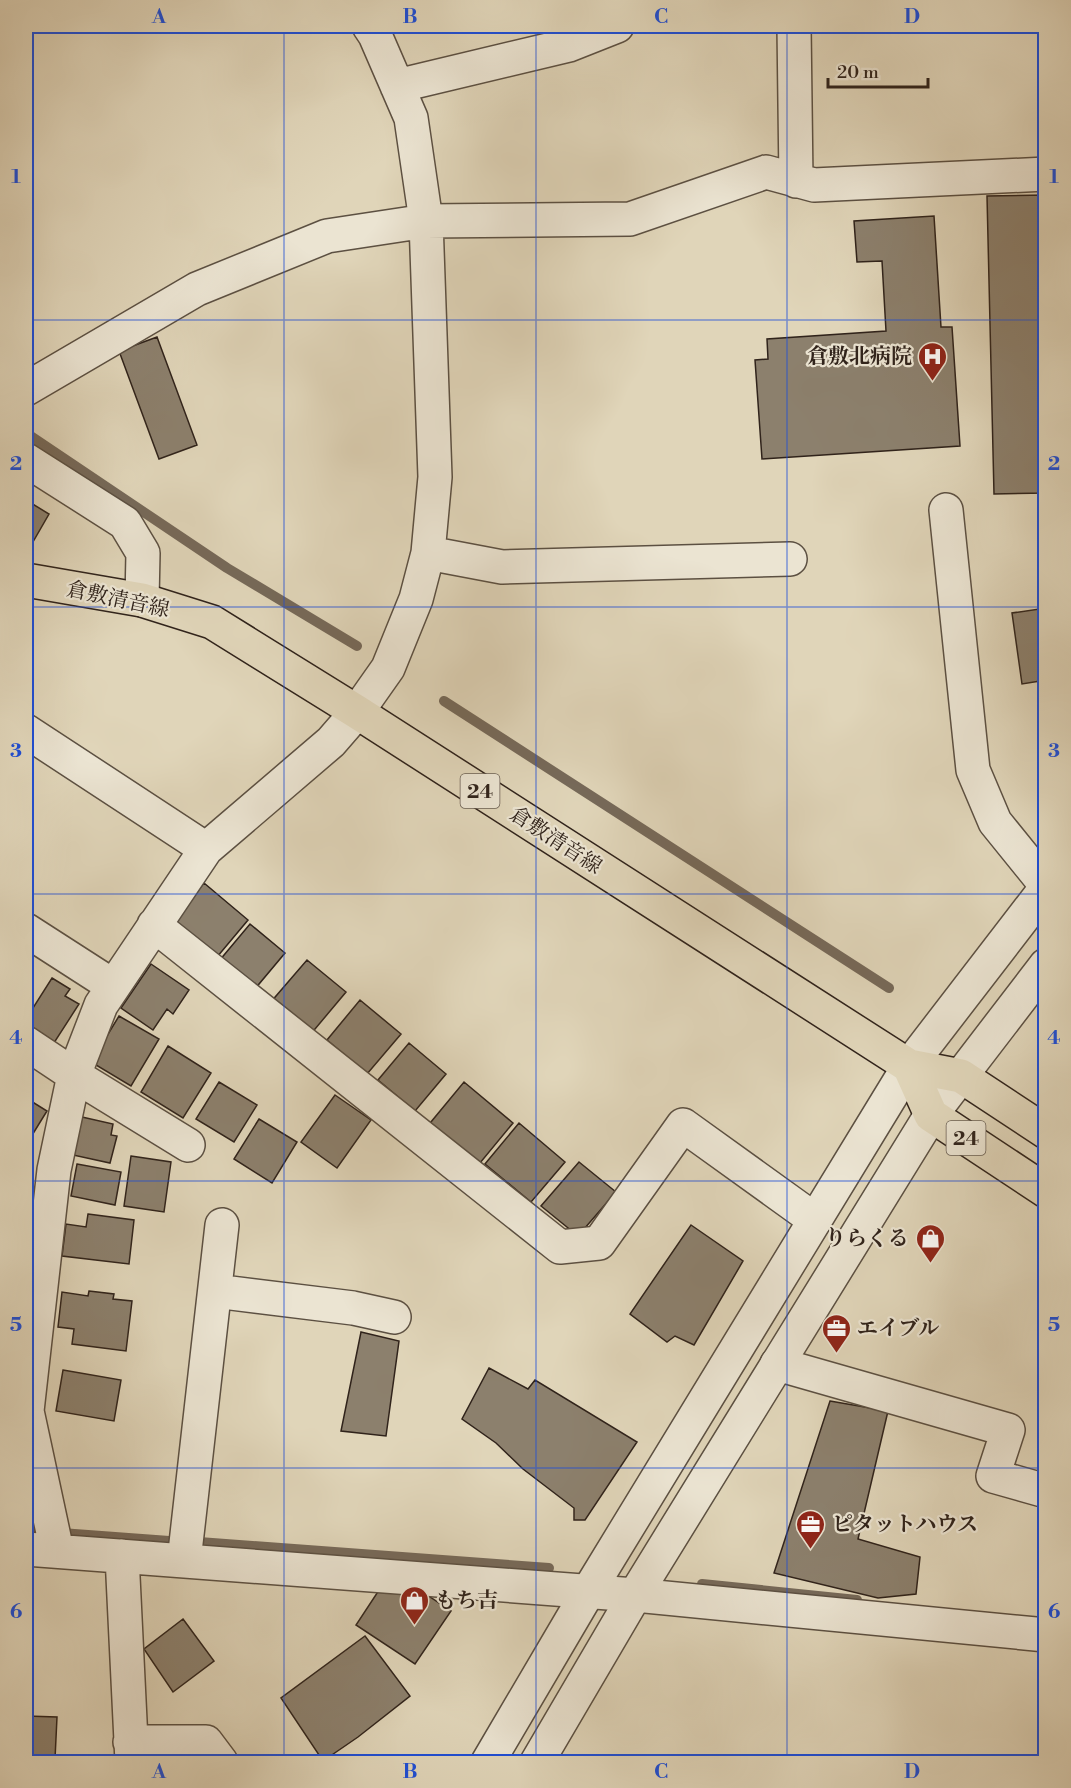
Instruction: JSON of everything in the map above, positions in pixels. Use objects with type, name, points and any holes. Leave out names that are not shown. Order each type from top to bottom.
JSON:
[{"type":"main road","name":"倉敷清音線","points":[[26,580],[142,600],[212,622],[357,712],[909,1065],[961,1076],[1046,1132]]},
{"type":"main road","name":"24","points":[[909,1065],[931,1115],[1046,1191]]},
{"type":"street","points":[[369,26],[411,118],[426,220],[435,477],[428,553],[417,599],[388,668],[357,712],[331,742],[206,849],[101,1005],[74,1075],[54,1170],[26,1410],[41,1550],[635,1595],[1046,1635]]},
{"type":"street","points":[[397,86],[569,45],[617,26]]},
{"type":"street","points":[[794,26],[796,181]]},
{"type":"street","points":[[26,389],[197,289],[327,236],[426,220],[630,219],[766,172],[814,185],[1046,174]]},
{"type":"street","points":[[26,460],[125,523],[143,552],[142,600]]},
{"type":"street","points":[[488,1762],[588,1592],[909,1065],[1046,886],[994,822],[973,770],[946,510]]},
{"type":"street","points":[[428,553],[502,567],[790,559]]},
{"type":"street","points":[[26,730],[206,849]]},
{"type":"street","points":[[154,925],[560,1248],[599,1243],[683,1125],[815,1220]]},
{"type":"street","points":[[26,930],[113,986]]},
{"type":"street","points":[[537,1762],[635,1595],[931,1115],[1046,965]]},
{"type":"street","points":[[26,1042],[74,1075],[188,1145]]},
{"type":"street","points":[[184,1561],[222,1225]]},
{"type":"street","points":[[215,1291],[353,1308],[394,1317]]},
{"type":"street","points":[[777,1364],[1008,1430],[993,1476],[1046,1491]]},
{"type":"street","points":[[122,1556],[131,1752],[206,1742],[221,1762]]},
{"type":"building","points":[[1046,195],[1046,493],[994,494],[987,196]]},
{"type":"building","points":[[934,216],[941,327],[952,327],[960,446],[762,459],[755,360],[768,359],[767,339],[886,331],[882,261],[857,262],[854,221]]},
{"type":"building","points":[[157,337],[197,445],[159,459],[119,351]]},
{"type":"building","points":[[26,500],[49,514],[26,554]]},
{"type":"building","points":[[1046,608],[1046,680],[1022,684],[1012,613]]},
{"type":"building","points":[[204,883],[248,920],[212,963],[168,926]]},
{"type":"building","points":[[250,924],[285,953],[249,996],[214,967]]},
{"type":"building","points":[[307,960],[346,992],[310,1035],[270,1003]]},
{"type":"building","points":[[151,964],[189,990],[173,1014],[167,1009],[153,1030],[121,1008]]},
{"type":"building","points":[[52,978],[70,989],[65,996],[79,1004],[52,1046],[26,1029],[26,1019]]},
{"type":"building","points":[[360,1000],[401,1034],[367,1074],[327,1040]]},
{"type":"building","points":[[119,1016],[159,1039],[131,1086],[91,1062]]},
{"type":"building","points":[[409,1043],[446,1074],[415,1111],[378,1080]]},
{"type":"building","points":[[168,1046],[211,1073],[183,1118],[141,1092]]},
{"type":"building","points":[[219,1082],[257,1105],[234,1142],[196,1119]]},
{"type":"building","points":[[464,1082],[513,1123],[475,1169],[426,1128]]},
{"type":"building","points":[[335,1095],[371,1120],[337,1168],[301,1142]]},
{"type":"building","points":[[26,1098],[47,1111],[26,1145]]},
{"type":"building","points":[[82,1117],[113,1124],[111,1135],[117,1136],[110,1163],[73,1155]]},
{"type":"building","points":[[259,1119],[297,1142],[272,1183],[234,1159]]},
{"type":"building","points":[[519,1123],[565,1162],[531,1202],[485,1164]]},
{"type":"building","points":[[131,1156],[171,1162],[164,1212],[124,1206]]},
{"type":"building","points":[[579,1162],[616,1192],[578,1236],[541,1206]]},
{"type":"building","points":[[77,1164],[121,1172],[115,1205],[71,1196]]},
{"type":"building","points":[[88,1214],[134,1220],[129,1264],[62,1256],[66,1224],[86,1227]]},
{"type":"building","points":[[691,1225],[743,1261],[694,1345],[675,1336],[667,1342],[630,1314]]},
{"type":"building","points":[[89,1291],[114,1294],[113,1299],[132,1301],[126,1351],[72,1344],[74,1329],[58,1327],[62,1292],[88,1296]]},
{"type":"building","points":[[361,1332],[399,1341],[386,1436],[341,1431]]},
{"type":"building","points":[[489,1368],[528,1389],[535,1380],[637,1442],[585,1520],[574,1520],[574,1508],[523,1469],[496,1443],[462,1419]]},
{"type":"building","points":[[63,1370],[121,1380],[114,1421],[56,1411]]},
{"type":"building","points":[[830,1401],[888,1411],[858,1539],[920,1557],[916,1594],[878,1598],[774,1573]]},
{"type":"building","points":[[383,1584],[415,1587],[451,1611],[415,1664],[356,1625]]},
{"type":"building","points":[[183,1619],[214,1661],[173,1692],[144,1649]]},
{"type":"building","points":[[365,1636],[410,1696],[323,1761],[281,1698]]},
{"type":"building","points":[[26,1716],[57,1717],[55,1759],[26,1759]]},
{"type":"waterway","points":[[26,433],[227,568],[357,646]]},
{"type":"waterway","points":[[444,701],[889,988]]},
{"type":"waterway","points":[[26,1531],[35,1532]]},
{"type":"waterway","points":[[61,1533],[169,1541]]},
{"type":"waterway","points":[[199,1542],[549,1568]]},
{"type":"waterway","points":[[702,1584],[857,1600]]},
{"type":"place","name":"倉敷北病院","points":[[933,382]]},
{"type":"place","name":"りらくる","points":[[930,1264]]},
{"type":"place","name":"エイブル","points":[[836,1354]]},
{"type":"place","name":"ピタットハウス","points":[[811,1550]]},
{"type":"place","name":"もち吉","points":[[414,1626]]}]
